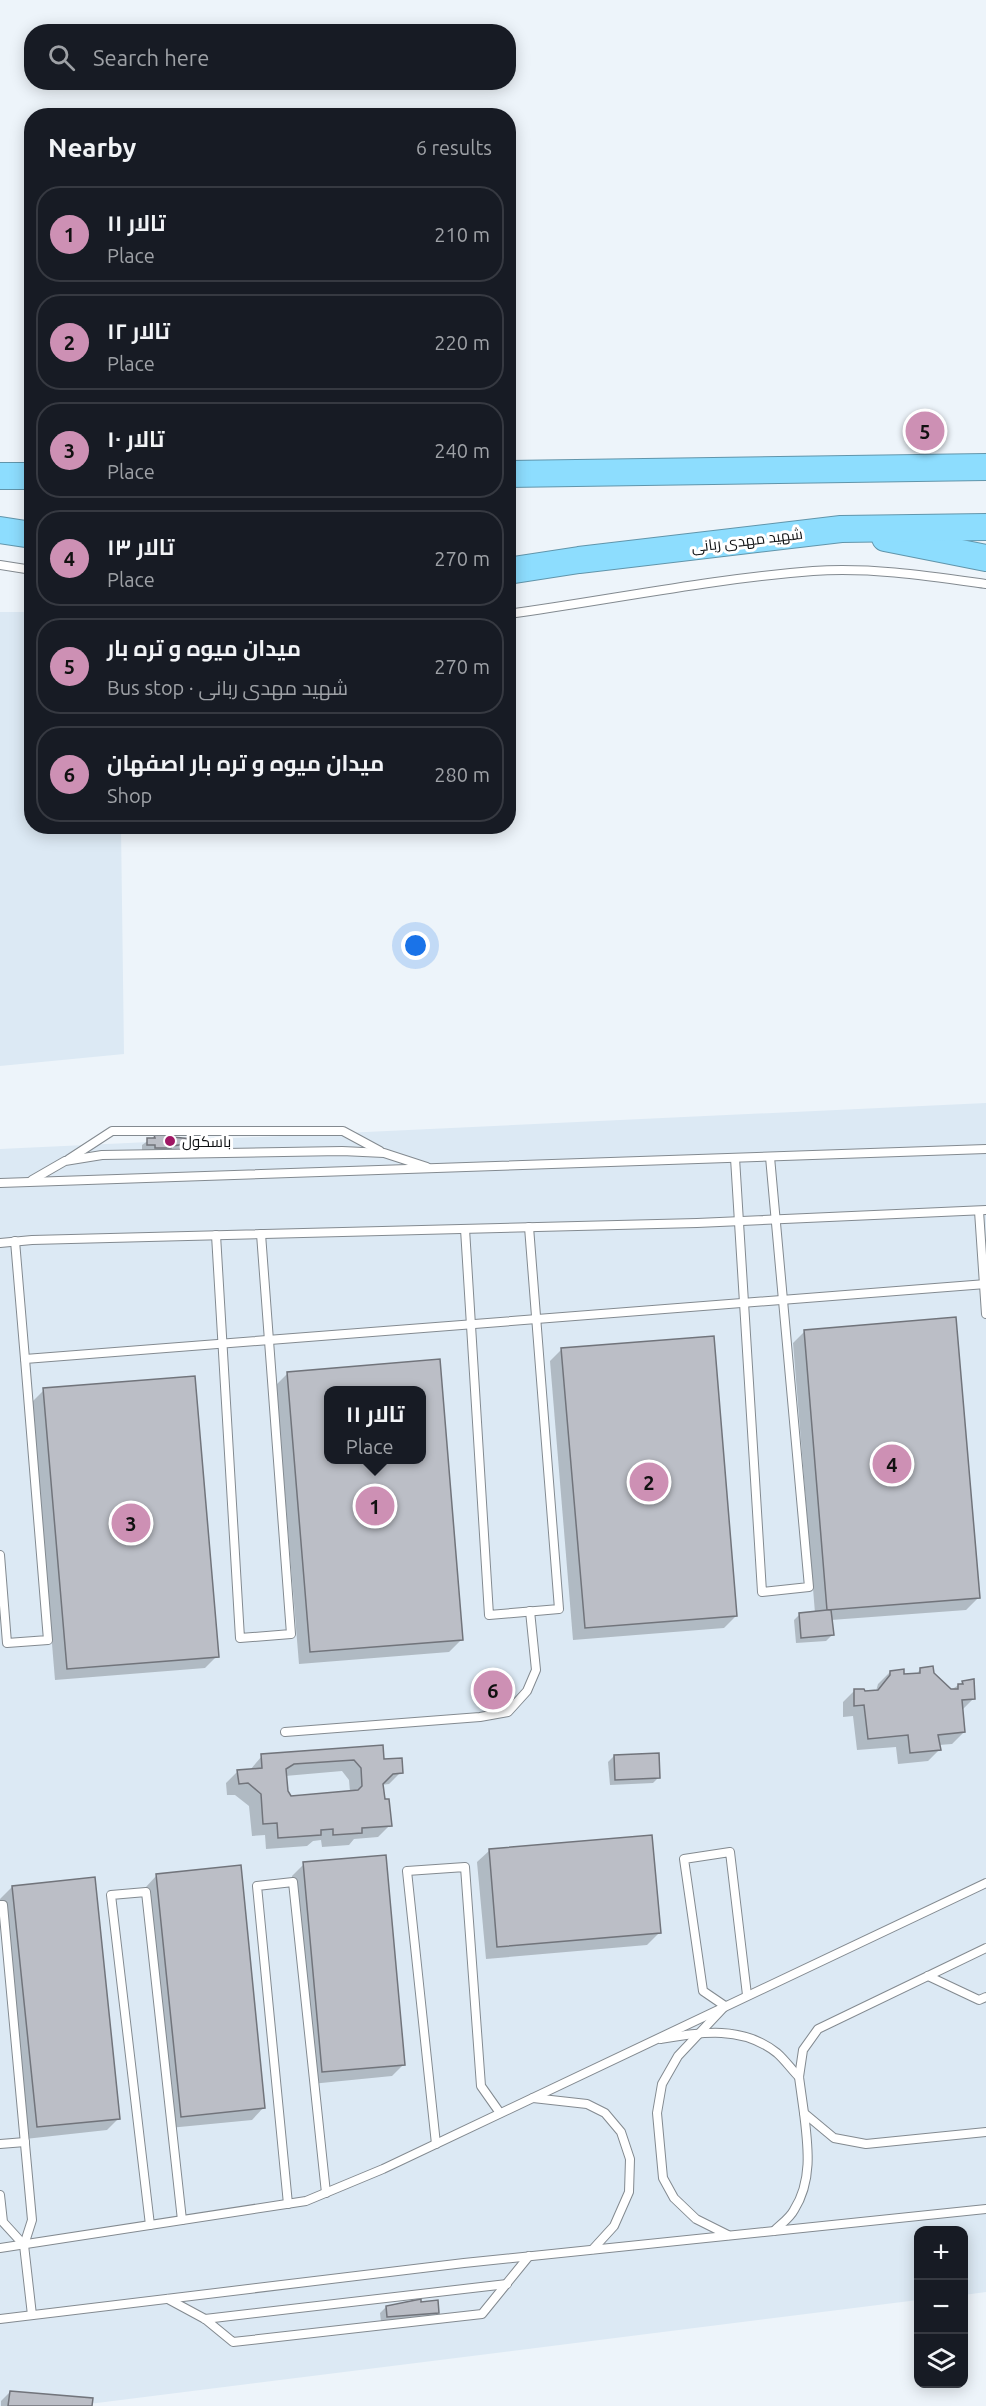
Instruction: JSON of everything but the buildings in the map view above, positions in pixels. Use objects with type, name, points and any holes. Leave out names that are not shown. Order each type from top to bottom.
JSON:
[{"type":"highway","points":[[516,474],[986,467]]},
{"type":"highway","points":[[0,476],[24,476]]},
{"type":"highway","name":"شهید مهدی ربانی","points":[[516,570],[579,560],[841,529],[986,526]]},
{"type":"highway","points":[[841,529],[986,558]]},
{"type":"highway","points":[[0,530],[24,534]]},
{"type":"highway","points":[[516,555],[579,560]]},
{"type":"lane","points":[[0,565],[24,569]]},
{"type":"lane","points":[[516,613],[690,584],[815,571],[907,572],[986,584]]},
{"type":"lane","points":[[29,1181],[112,1131],[343,1131],[384,1154]]},
{"type":"lane","points":[[0,1183],[986,1149]]},
{"type":"lane","points":[[65,1161],[102,1155],[342,1150],[384,1154],[434,1169]]},
{"type":"lane","points":[[735,1158],[762,1593],[809,1587],[770,1157]]},
{"type":"lane","points":[[0,1243],[775,1220],[982,1211],[986,1314]]},
{"type":"lane","points":[[465,1229],[489,1615],[559,1609],[529,1227]]},
{"type":"lane","points":[[216,1235],[240,1638],[291,1634],[261,1234]]},
{"type":"lane","points":[[0,1555],[4,1643],[48,1640],[15,1242]]},
{"type":"lane","points":[[25,1359],[985,1284]]},
{"type":"lane","points":[[285,1732],[480,1717],[508,1712],[527,1691],[536,1670],[531,1611]]},
{"type":"lane","points":[[725,2006],[703,1991],[684,1859],[730,1852],[747,1995]]},
{"type":"lane","points":[[436,2144],[407,1871],[465,1868],[481,2086],[500,2113]]},
{"type":"lane","points":[[288,2204],[257,1886],[293,1882],[326,2193]]},
{"type":"lane","points":[[0,2248],[306,2201],[436,2144],[986,1883]]},
{"type":"lane","points":[[150,2225],[111,1895],[147,1892],[182,2220]]},
{"type":"lane","points":[[0,1905],[3,1905],[32,2220],[24,2245],[32,2315]]},
{"type":"lane","points":[[774,2231],[794,2211],[806,2184],[809,2152],[799,2078],[803,2050],[818,2029],[986,1948]]},
{"type":"lane","points":[[928,1976],[979,2000],[986,1997]]},
{"type":"lane","points":[[725,2006],[698,2032],[678,2056],[662,2084],[657,2113],[663,2178],[674,2198],[696,2219],[729,2235]]},
{"type":"lane","points":[[651,2041],[698,2032],[729,2032],[752,2038],[777,2053],[799,2078]]},
{"type":"lane","points":[[532,2098],[587,2104],[605,2113],[621,2132],[630,2159],[629,2192],[614,2226],[593,2249]]},
{"type":"lane","points":[[804,2113],[834,2138],[866,2144],[986,2132]]},
{"type":"lane","points":[[0,2144],[25,2142]]},
{"type":"lane","points":[[0,2195],[3,2222],[24,2245]]},
{"type":"lane","points":[[0,2319],[529,2256],[986,2209]]},
{"type":"lane","points":[[168,2299],[205,2319],[233,2342],[482,2314],[529,2256]]},
{"type":"lane","points":[[205,2319],[507,2284]]},
{"type":"shaded area","points":[[0,612],[24,612],[24,834],[121,834],[124,1054],[0,1066]]},
{"type":"shaded area","points":[[986,1103],[986,2292],[968,2294],[968,2226],[914,2226],[914,2301],[73,2406],[0,2406],[0,1149]]},
{"type":"place","name":"میدان میوه و تره بار","points":[[925,431]]},
{"type":"place","name":"باسكول","points":[[170,1141]]},
{"type":"place","name":"تالار ۱۳","points":[[892,1464]]},
{"type":"place","name":"تالار ۱۲","points":[[649,1482]]},
{"type":"place","name":"تالار ۱۱","points":[[375,1506]]},
{"type":"place","name":"تالار ۱۰","points":[[131,1523]]},
{"type":"place","name":"میدان میوه و تره بار اصفهان","points":[[493,1690]]}]
